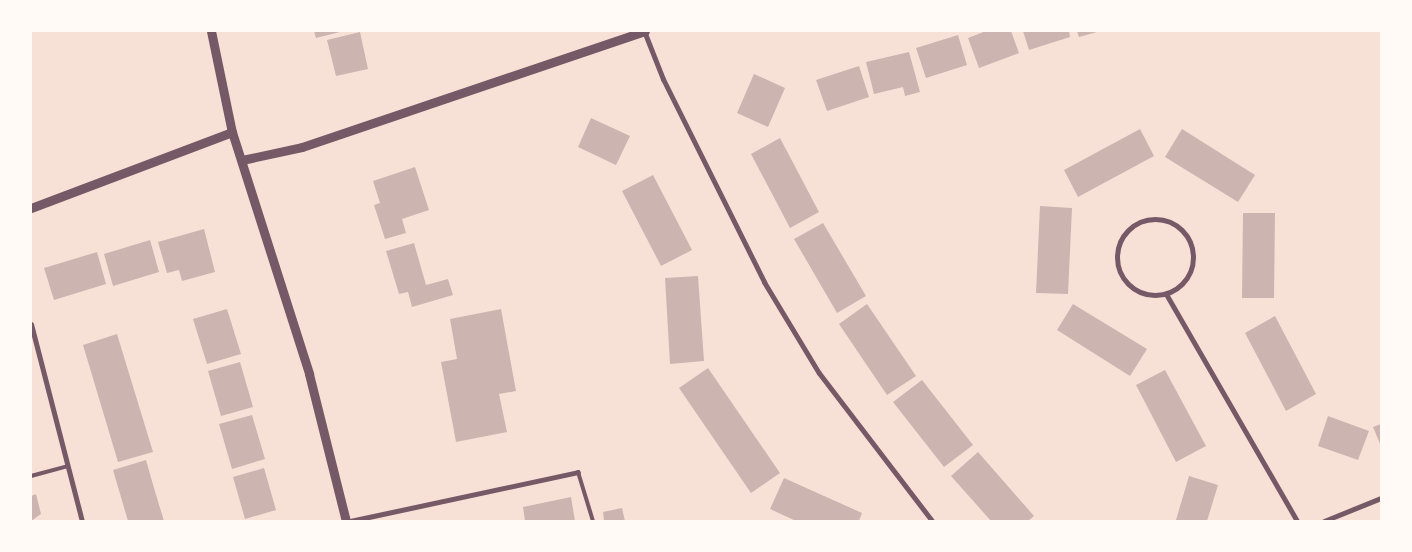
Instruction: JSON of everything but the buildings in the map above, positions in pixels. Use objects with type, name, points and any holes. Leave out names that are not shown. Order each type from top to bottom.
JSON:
[{"type":"street","points":[[211,31],[232,132],[309,374],[348,521],[578,472]]},
{"type":"street","points":[[242,160],[302,147],[645,31],[764,282],[819,373],[932,521]]},
{"type":"street","points":[[31,208],[232,132]]},
{"type":"street","points":[[1149,220],[1173,224],[1191,248],[1186,279],[1166,294],[1142,293],[1131,287],[1118,266],[1117,254],[1127,232],[1149,220]]},
{"type":"street","points":[[1166,294],[1297,521]]},
{"type":"street","points":[[31,324],[82,521]]},
{"type":"street","points":[[1324,521],[1381,498]]},
{"type":"lane","points":[[31,476],[68,466]]},
{"type":"lane","points":[[578,472],[593,521]]}]
